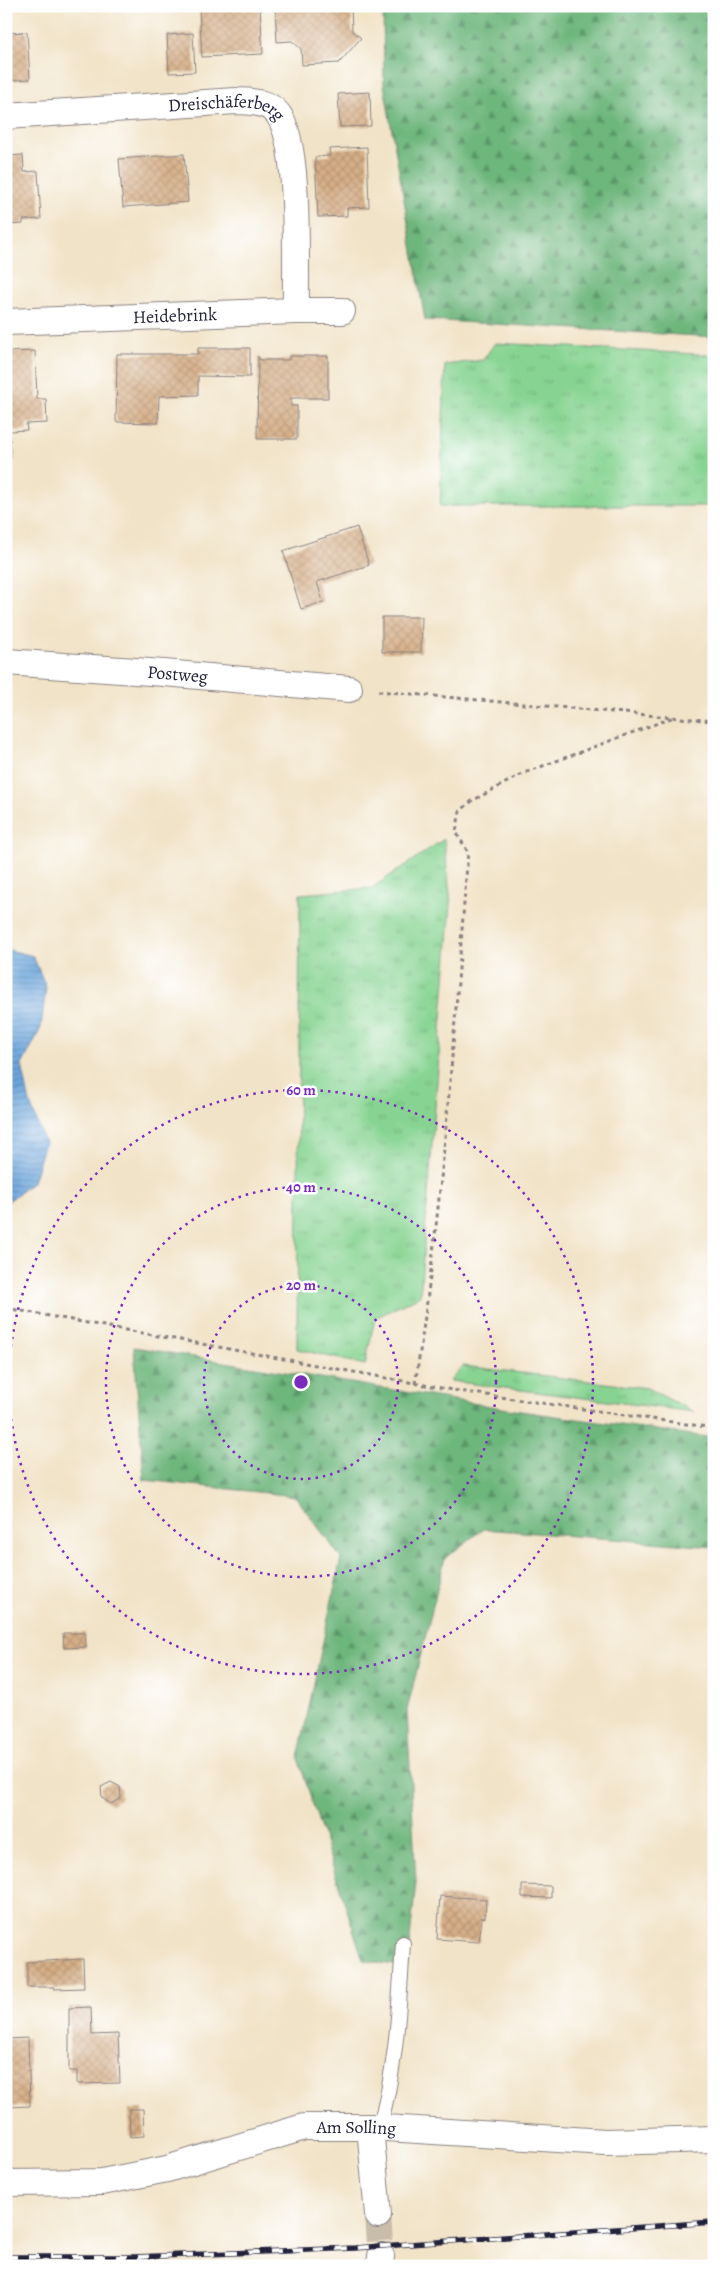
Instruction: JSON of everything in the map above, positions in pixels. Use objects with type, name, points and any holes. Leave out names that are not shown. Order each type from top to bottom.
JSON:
[{"type":"street","name":"Dreischäferberg","points":[[6,116],[236,101],[262,103],[278,114],[288,137],[293,163],[296,311]]},
{"type":"street","name":"Heidebrink","points":[[6,322],[296,311],[342,311]]},
{"type":"street","name":"Postweg","points":[[6,662],[349,689]]},
{"type":"street","name":"Am Solling","points":[[6,2183],[102,2182],[166,2169],[304,2128],[374,2128],[605,2142],[714,2139]]},
{"type":"street","points":[[374,2128],[378,2215]]},
{"type":"lane","points":[[374,2128],[389,2096],[397,2037],[403,1943]]},
{"type":"path","points":[[349,689],[714,720]]},
{"type":"path","points":[[415,1384],[426,1314],[443,1157],[468,852],[456,832],[460,811],[472,801],[524,773],[674,716]]},
{"type":"path","points":[[6,1308],[415,1384],[714,1428]]},
{"type":"green space","points":[[383,6],[714,6],[714,337],[425,320],[384,85]]},
{"type":"green space","points":[[495,343],[714,355],[714,506],[440,506],[445,365],[483,360]]},
{"type":"green space","points":[[444,839],[451,904],[420,1296],[375,1318],[365,1365],[297,1349],[300,894],[372,888]]},
{"type":"green space","points":[[134,1347],[520,1411],[714,1438],[714,1547],[483,1529],[445,1558],[407,1710],[416,1882],[407,1967],[363,1960],[298,1758],[341,1558],[295,1496],[144,1480]]},
{"type":"green space","points":[[463,1366],[647,1388],[694,1412],[450,1381]]},
{"type":"water","points":[[6,949],[33,956],[46,987],[41,1028],[22,1065],[30,1103],[45,1143],[33,1182],[6,1203]]},
{"type":"building","points":[[260,6],[263,54],[202,57],[199,8]]},
{"type":"building","points":[[275,6],[351,6],[352,31],[361,38],[339,63],[302,65],[301,49],[292,41],[277,42]]},
{"type":"building","points":[[27,32],[30,79],[6,81],[6,33]]},
{"type":"building","points":[[193,33],[195,72],[169,73],[167,35]]},
{"type":"building","points":[[370,92],[371,126],[340,127],[338,94]]},
{"type":"building","points":[[367,147],[369,207],[347,208],[347,216],[318,217],[315,157],[330,156],[329,149]]},
{"type":"building","points":[[184,154],[188,202],[123,207],[119,159]]},
{"type":"building","points":[[23,155],[24,172],[38,171],[41,219],[23,220],[23,224],[6,225],[6,156]]},
{"type":"building","points":[[198,348],[250,348],[250,377],[198,376],[198,395],[159,396],[158,423],[116,422],[117,354],[198,354]]},
{"type":"building","points":[[35,351],[37,399],[46,399],[47,423],[26,424],[27,430],[10,431],[10,458],[9,453],[6,454],[6,352]]},
{"type":"building","points":[[258,356],[260,360],[289,360],[289,356],[328,356],[328,398],[291,398],[291,406],[297,406],[297,439],[257,439]]},
{"type":"building","points":[[357,527],[369,565],[317,582],[323,602],[301,609],[283,551]]},
{"type":"building","points":[[382,617],[422,617],[421,652],[382,652]]},
{"type":"building","points":[[63,1633],[85,1633],[86,1647],[64,1648]]},
{"type":"building","points":[[111,1782],[120,1787],[121,1798],[111,1804],[102,1798],[101,1787]]},
{"type":"building","points":[[522,1885],[551,1886],[551,1898],[522,1897]]},
{"type":"building","points":[[440,1896],[486,1899],[485,1918],[482,1917],[479,1942],[437,1939]]},
{"type":"building","points":[[83,1959],[84,1988],[54,1989],[54,1987],[27,1987],[27,1962]]},
{"type":"building","points":[[91,2007],[92,2035],[118,2034],[120,2083],[77,2084],[77,2071],[69,2071],[69,2008]]},
{"type":"building","points":[[28,2038],[30,2106],[6,2107],[6,2039]]},
{"type":"building","points":[[129,2109],[143,2109],[144,2136],[130,2137]]},
{"type":"tunnel","points":[[378,2215],[381,2256]]},
{"type":"railway","points":[[6,2257],[135,2257],[355,2248],[714,2222]]}]
